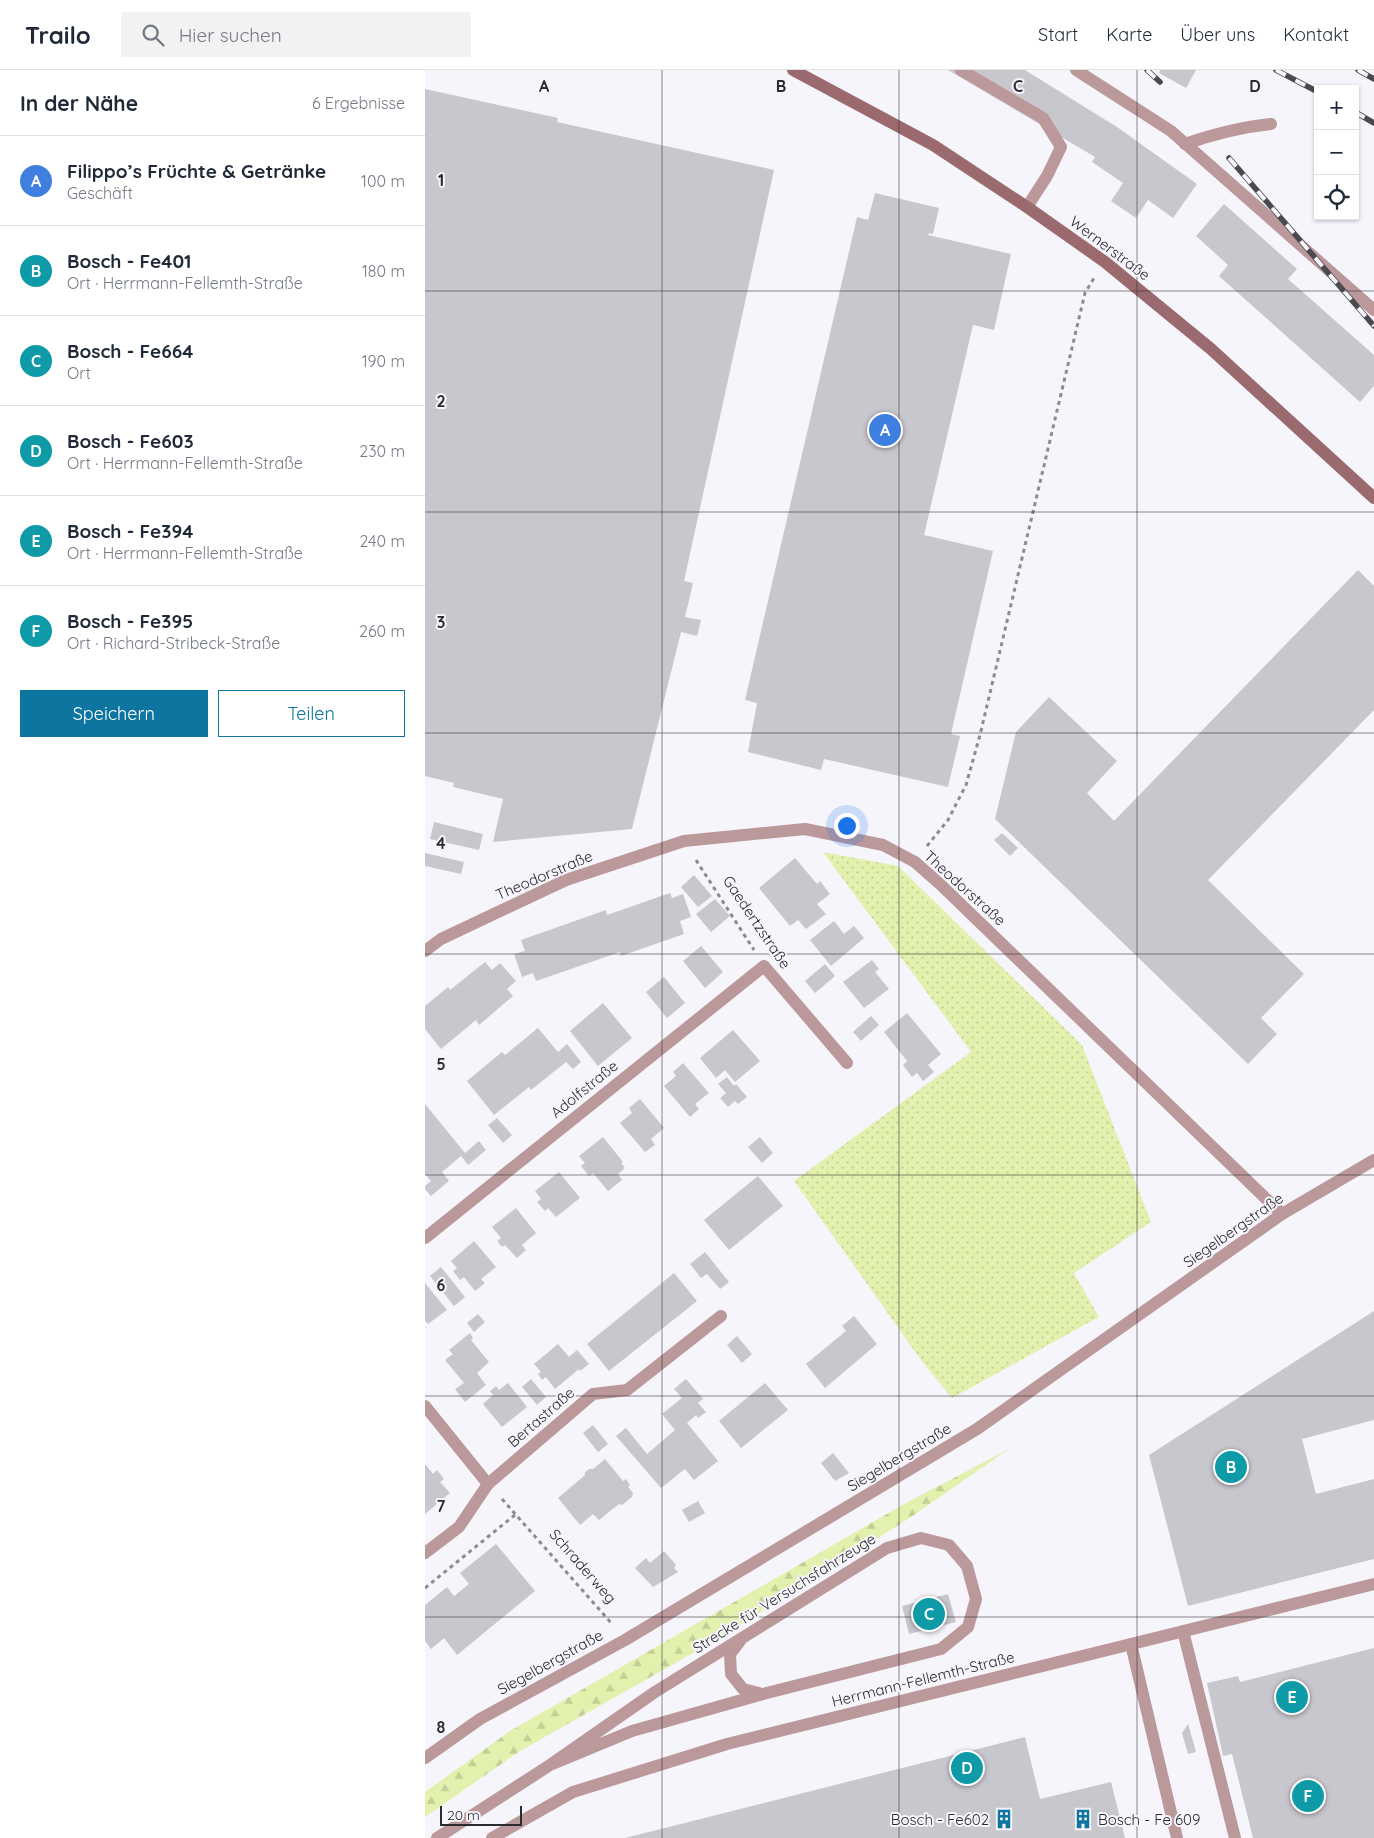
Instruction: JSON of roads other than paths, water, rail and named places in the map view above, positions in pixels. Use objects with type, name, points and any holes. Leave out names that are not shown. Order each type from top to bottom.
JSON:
[{"type":"main road","name":"Wernerstraße","points":[[793,70],[933,145],[1027,207],[1105,262],[1211,349],[1374,498]]},
{"type":"street","points":[[961,70],[1043,118],[1061,147],[1047,176],[1027,207]]},
{"type":"street","points":[[1076,70],[1171,131],[1374,310]]},
{"type":"street","points":[[1185,144],[1242,127],[1271,124]]},
{"type":"street","name":"Theodorstraße","points":[[425,951],[441,940],[566,880],[684,841],[805,829],[883,845],[915,862],[941,885],[1282,1214]]},
{"type":"street","name":"Gaedertzstraße","points":[[764,966],[847,1063]]},
{"type":"street","name":"Adolfstraße","points":[[425,1238],[764,966]]},
{"type":"street","name":"Siegelbergstraße","points":[[425,1758],[480,1719],[625,1640],[977,1429],[1282,1214],[1374,1160]]},
{"type":"street","name":"Bertastraße","points":[[425,1553],[459,1527],[488,1484],[593,1394],[627,1390],[721,1316]]},
{"type":"street","points":[[425,1406],[488,1484]]},
{"type":"street","name":"Strecke für Versuchsfahrzeuge","points":[[437,1838],[550,1765],[655,1692],[887,1548],[921,1538],[949,1545],[967,1566],[976,1599],[968,1628],[941,1649],[763,1694],[632,1731],[550,1765]]},
{"type":"street","name":"Herrmann-Fellemth-Straße","points":[[492,1838],[573,1792],[727,1744],[1374,1584]]},
{"type":"street","points":[[1183,1631],[1235,1838]]},
{"type":"street","points":[[745,1635],[730,1654],[731,1674],[743,1689],[763,1694]]},
{"type":"street","points":[[1131,1644],[1177,1838]]},
{"type":"railway","points":[[1147,70],[1160,82]]},
{"type":"railway","points":[[1276,70],[1314,90]]},
{"type":"railway","points":[[1358,70],[1374,79]]},
{"type":"railway","points":[[1359,114],[1374,123]]},
{"type":"railway","points":[[1229,158],[1374,326]]},
{"type":"place","name":"Filippo’s Früchte & Getränke","points":[[885,430]]},
{"type":"place","name":"Bosch - Fe401","points":[[1231,1467]]},
{"type":"place","name":"Bosch - Fe664","points":[[929,1614]]},
{"type":"place","name":"Bosch - Fe394","points":[[1292,1697]]},
{"type":"place","name":"Bosch - Fe603","points":[[967,1768]]},
{"type":"place","name":"Bosch - Fe395","points":[[1308,1796]]},
{"type":"place","name":"Bosch - Fe602","points":[[1004,1819]]},
{"type":"place","name":"Bosch - Fe 609","points":[[1083,1819]]}]
